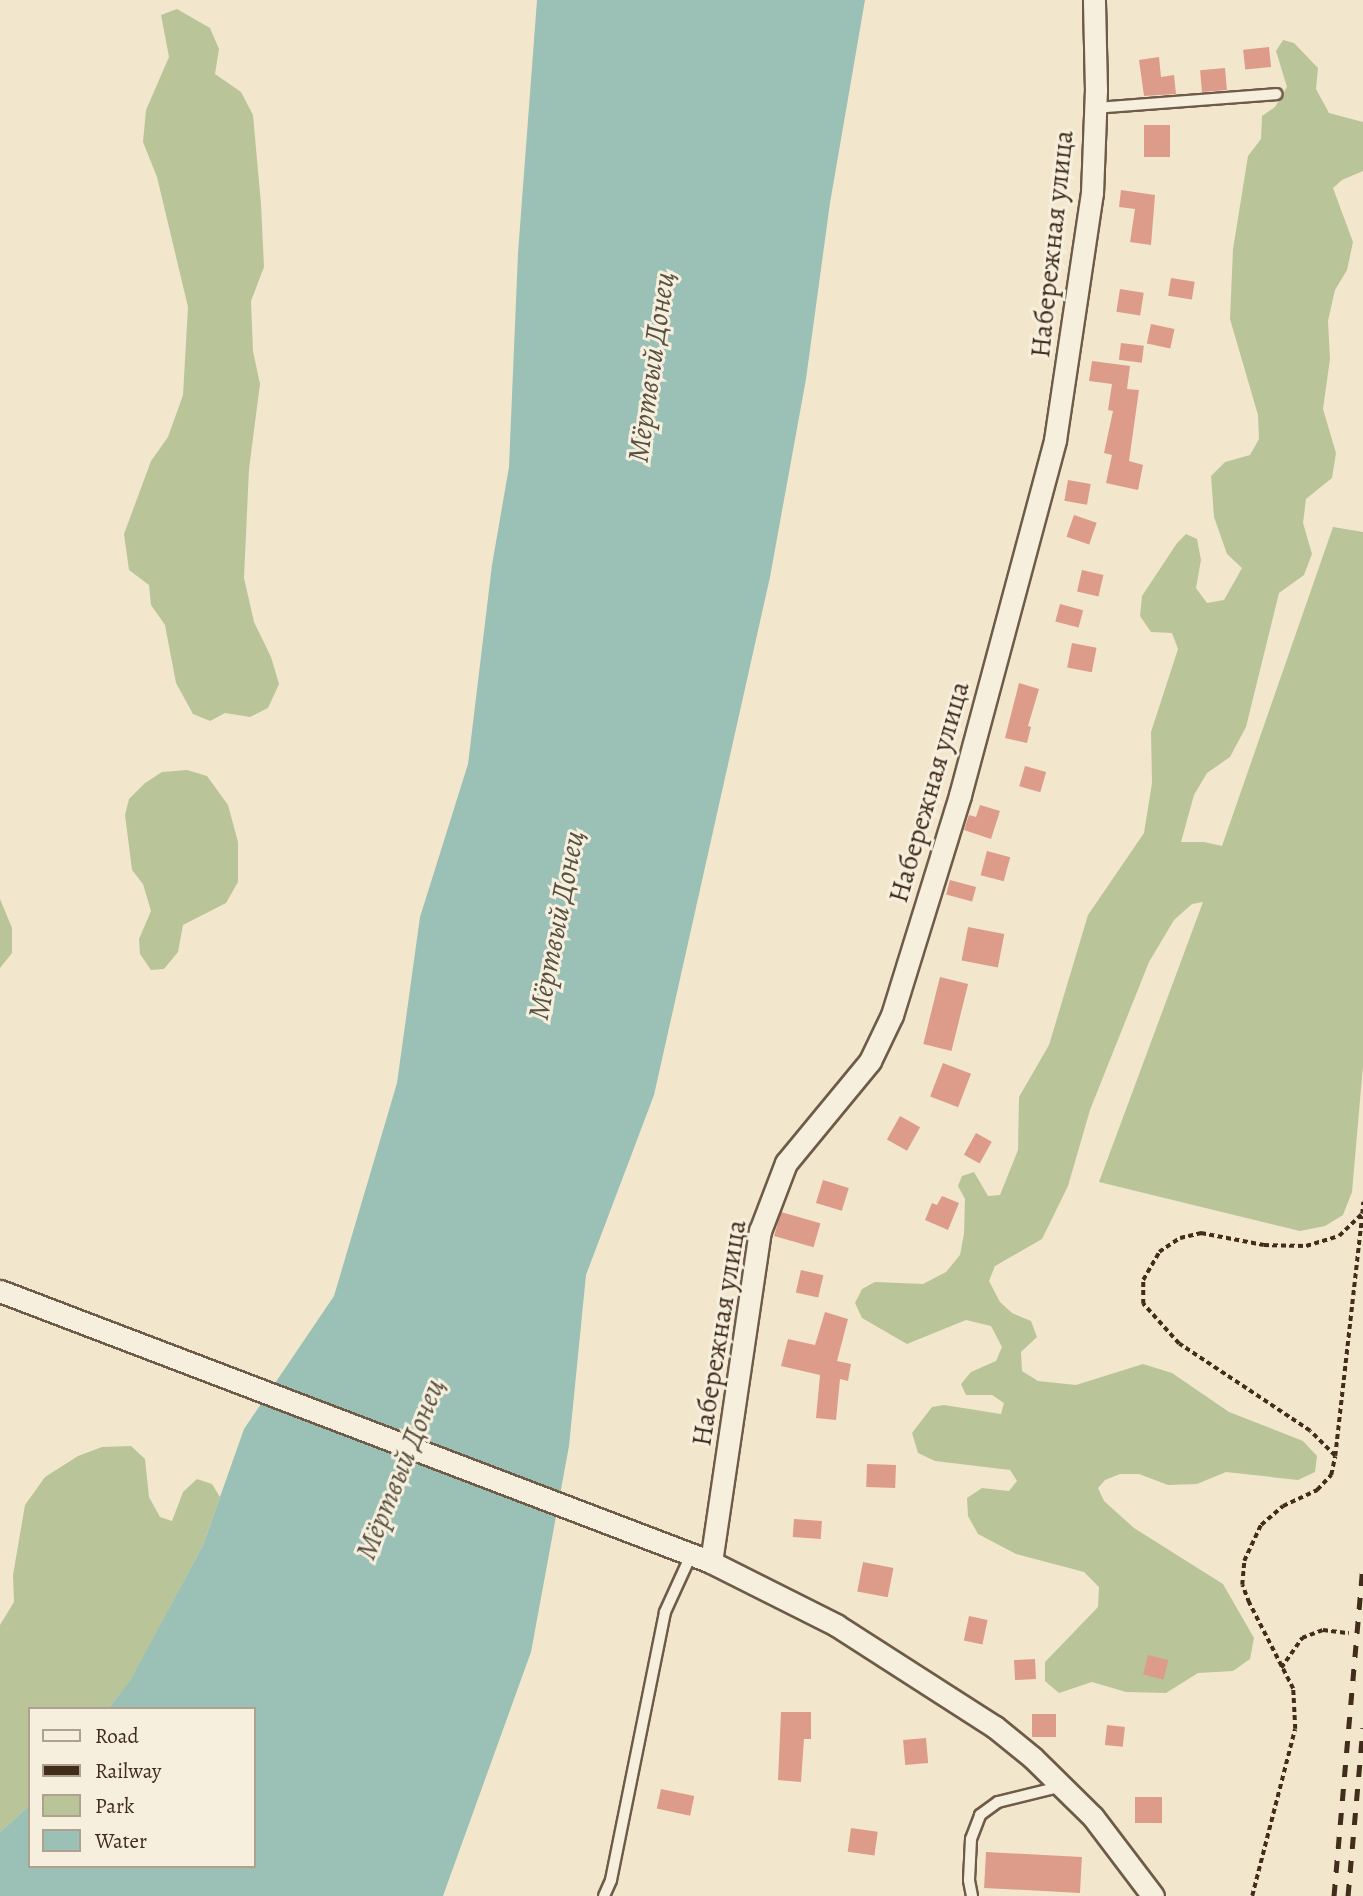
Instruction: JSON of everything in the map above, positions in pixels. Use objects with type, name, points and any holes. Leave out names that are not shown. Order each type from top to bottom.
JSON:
[{"type":"street","name":"Набережная улица","points":[[711,1562],[760,1231],[786,1163],[870,1061],[892,1015],[960,795],[1055,440],[1091,193],[1095,108],[1094,0]]},
{"type":"street","points":[[0,1292],[711,1562],[836,1625],[914,1672],[995,1727],[1093,1816],[1153,1896]]},
{"type":"lane","points":[[1095,108],[1276,94]]},
{"type":"lane","points":[[604,1896],[611,1880],[665,1612],[691,1555]]},
{"type":"lane","points":[[972,1896],[969,1880],[971,1839],[980,1815],[998,1802],[1063,1786]]},
{"type":"path","points":[[1252,1896],[1295,1729],[1293,1689],[1242,1584],[1244,1561],[1261,1525],[1283,1506],[1317,1490],[1331,1475],[1363,1202]]},
{"type":"path","points":[[1335,1456],[1310,1431],[1179,1344],[1143,1304],[1143,1280],[1159,1252],[1180,1238],[1201,1233],[1264,1245],[1306,1247],[1339,1237],[1362,1214]]},
{"type":"path","points":[[1282,1668],[1302,1638],[1323,1630],[1349,1633]]},
{"type":"green space","points":[[177,9],[210,28],[219,49],[215,74],[241,92],[253,115],[264,267],[251,301],[253,351],[260,384],[249,469],[244,578],[254,622],[271,657],[279,684],[268,708],[250,717],[225,713],[210,721],[193,714],[176,683],[165,625],[151,605],[149,585],[129,570],[124,534],[151,461],[168,437],[183,395],[188,307],[157,177],[143,142],[146,110],[169,57],[161,15]]},
{"type":"green space","points":[[1283,40],[1294,43],[1318,68],[1316,89],[1329,113],[1363,122],[1363,171],[1342,180],[1333,188],[1353,242],[1347,270],[1335,290],[1328,321],[1330,359],[1323,409],[1336,453],[1332,478],[1306,499],[1303,523],[1312,554],[1304,575],[1279,593],[1246,727],[1230,757],[1207,773],[1194,795],[1181,842],[1204,842],[1222,846],[1333,527],[1363,532],[1363,1066],[1352,1192],[1343,1215],[1325,1226],[1300,1231],[1099,1182],[1203,902],[1192,904],[1174,920],[1149,962],[1090,1110],[1068,1186],[1042,1239],[995,1266],[989,1281],[1000,1302],[1012,1313],[1031,1321],[1037,1337],[1021,1352],[1022,1371],[1038,1381],[1076,1385],[1143,1364],[1172,1373],[1229,1412],[1303,1441],[1317,1456],[1315,1472],[1298,1480],[1226,1472],[1197,1484],[1168,1485],[1139,1474],[1120,1474],[1105,1480],[1098,1488],[1104,1501],[1134,1528],[1223,1584],[1254,1638],[1250,1659],[1233,1671],[1198,1673],[1166,1693],[1126,1692],[1092,1682],[1059,1693],[1045,1681],[1045,1662],[1098,1607],[1099,1587],[1084,1572],[1016,1554],[978,1534],[968,1516],[967,1498],[982,1488],[1009,1491],[1017,1481],[1010,1470],[935,1461],[918,1453],[912,1433],[932,1407],[944,1405],[1001,1414],[1004,1403],[992,1395],[966,1395],[961,1384],[971,1372],[996,1361],[1002,1347],[991,1326],[966,1320],[907,1344],[862,1318],[855,1303],[862,1289],[875,1282],[923,1284],[946,1272],[960,1255],[964,1234],[965,1199],[958,1186],[962,1176],[974,1172],[988,1196],[1000,1195],[1018,1150],[1019,1097],[1049,1045],[1088,915],[1144,833],[1152,783],[1151,732],[1178,649],[1172,633],[1151,632],[1140,616],[1142,596],[1177,543],[1186,534],[1197,539],[1201,560],[1196,588],[1207,603],[1224,600],[1242,568],[1227,554],[1214,517],[1211,476],[1225,462],[1250,455],[1259,439],[1258,415],[1230,319],[1233,249],[1248,156],[1261,139],[1262,116],[1275,107],[1287,87],[1276,51]]},
{"type":"green space","points":[[187,770],[207,776],[228,805],[238,842],[238,882],[226,903],[183,925],[178,952],[164,969],[151,970],[140,954],[139,939],[151,911],[143,884],[132,870],[125,815],[129,799],[145,783],[162,772]]},
{"type":"green space","points":[[0,899],[12,928],[12,953],[0,968]]},
{"type":"green space","points":[[131,1446],[145,1459],[149,1497],[160,1517],[172,1521],[183,1492],[197,1479],[212,1484],[220,1497],[203,1545],[130,1682],[110,1707],[28,1707],[28,1807],[0,1832],[0,1625],[14,1602],[13,1575],[25,1505],[45,1477],[78,1456],[102,1447]]},
{"type":"water","name":"Мёртвый Донец","points":[[537,0],[865,0],[830,203],[806,379],[770,577],[654,1095],[586,1275],[569,1446],[531,1652],[443,1896],[0,1896],[0,1832],[28,1807],[28,1868],[256,1868],[256,1707],[110,1707],[130,1681],[203,1545],[244,1429],[334,1296],[397,1083],[420,917],[468,764],[492,565],[509,467],[518,253]]},
{"type":"building","points":[[1269,47],[1271,67],[1245,70],[1243,50]]},
{"type":"building","points":[[1159,57],[1161,77],[1174,75],[1176,94],[1144,96],[1139,60]]},
{"type":"building","points":[[1225,68],[1227,90],[1202,92],[1200,70]]},
{"type":"building","points":[[1144,125],[1170,125],[1170,157],[1144,157]]},
{"type":"building","points":[[1121,190],[1155,195],[1151,245],[1130,242],[1135,209],[1119,207]]},
{"type":"building","points":[[1171,278],[1195,282],[1192,300],[1168,296]]},
{"type":"building","points":[[1120,289],[1144,293],[1140,315],[1116,312]]},
{"type":"building","points":[[1151,324],[1174,329],[1170,349],[1147,344]]},
{"type":"building","points":[[1121,343],[1144,346],[1142,363],[1119,360]]},
{"type":"building","points":[[1092,361],[1130,366],[1127,389],[1139,390],[1129,461],[1143,465],[1138,490],[1106,483],[1112,455],[1104,453],[1113,411],[1108,410],[1112,384],[1089,381]]},
{"type":"building","points":[[1068,480],[1091,484],[1087,505],[1064,501]]},
{"type":"building","points":[[1074,515],[1097,523],[1089,545],[1067,537]]},
{"type":"building","points":[[1082,570],[1103,575],[1098,596],[1077,591]]},
{"type":"building","points":[[1060,604],[1083,610],[1079,628],[1055,621]]},
{"type":"building","points":[[1072,643],[1097,648],[1092,672],[1067,668]]},
{"type":"building","points":[[1019,683],[1039,689],[1028,726],[1031,727],[1027,743],[1005,738]]},
{"type":"building","points":[[1025,766],[1046,772],[1040,792],[1019,786]]},
{"type":"building","points":[[980,805],[1000,811],[991,839],[964,830],[969,815],[976,817]]},
{"type":"building","points":[[987,851],[1010,857],[1004,881],[981,875]]},
{"type":"building","points":[[950,880],[976,887],[972,901],[946,894]]},
{"type":"building","points":[[968,927],[1004,934],[998,967],[962,960]]},
{"type":"building","points":[[940,977],[968,984],[951,1051],[923,1044]]},
{"type":"building","points":[[943,1063],[971,1074],[958,1107],[930,1097]]},
{"type":"building","points":[[900,1116],[920,1127],[907,1151],[887,1140]]},
{"type":"building","points":[[976,1133],[992,1142],[980,1164],[964,1155]]},
{"type":"building","points":[[823,1180],[849,1188],[842,1211],[816,1203]]},
{"type":"building","points":[[942,1196],[959,1203],[948,1230],[925,1220],[932,1203],[937,1205]]},
{"type":"building","points":[[781,1212],[820,1223],[814,1247],[774,1236]]},
{"type":"building","points":[[801,1270],[823,1275],[818,1298],[796,1292]]},
{"type":"building","points":[[825,1312],[848,1319],[837,1361],[851,1364],[848,1381],[840,1379],[836,1420],[816,1418],[820,1375],[781,1366],[788,1339],[815,1345]]},
{"type":"building","points":[[867,1464],[896,1465],[895,1488],[866,1487]]},
{"type":"building","points":[[794,1519],[822,1521],[821,1539],[793,1537]]},
{"type":"building","points":[[863,1562],[893,1568],[888,1597],[857,1591]]},
{"type":"building","points":[[969,1616],[988,1620],[982,1644],[964,1640]]},
{"type":"building","points":[[1148,1655],[1168,1660],[1164,1679],[1143,1674]]},
{"type":"building","points":[[1035,1659],[1036,1679],[1015,1680],[1014,1660]]},
{"type":"building","points":[[781,1712],[811,1712],[811,1739],[804,1739],[801,1782],[778,1780]]},
{"type":"building","points":[[1032,1714],[1056,1714],[1056,1737],[1032,1737]]},
{"type":"building","points":[[1107,1725],[1125,1727],[1123,1747],[1105,1745]]},
{"type":"building","points":[[926,1738],[928,1763],[905,1765],[903,1740]]},
{"type":"building","points":[[661,1789],[694,1796],[690,1816],[657,1809]]},
{"type":"building","points":[[1135,1797],[1162,1797],[1162,1823],[1135,1823]]},
{"type":"building","points":[[851,1828],[878,1832],[874,1856],[848,1852]]},
{"type":"building","points":[[986,1852],[1082,1857],[1080,1893],[984,1888]]},
{"type":"railway","points":[[1334,1896],[1363,1565]]},
{"type":"railway","points":[[1348,1896],[1363,1728]]}]
